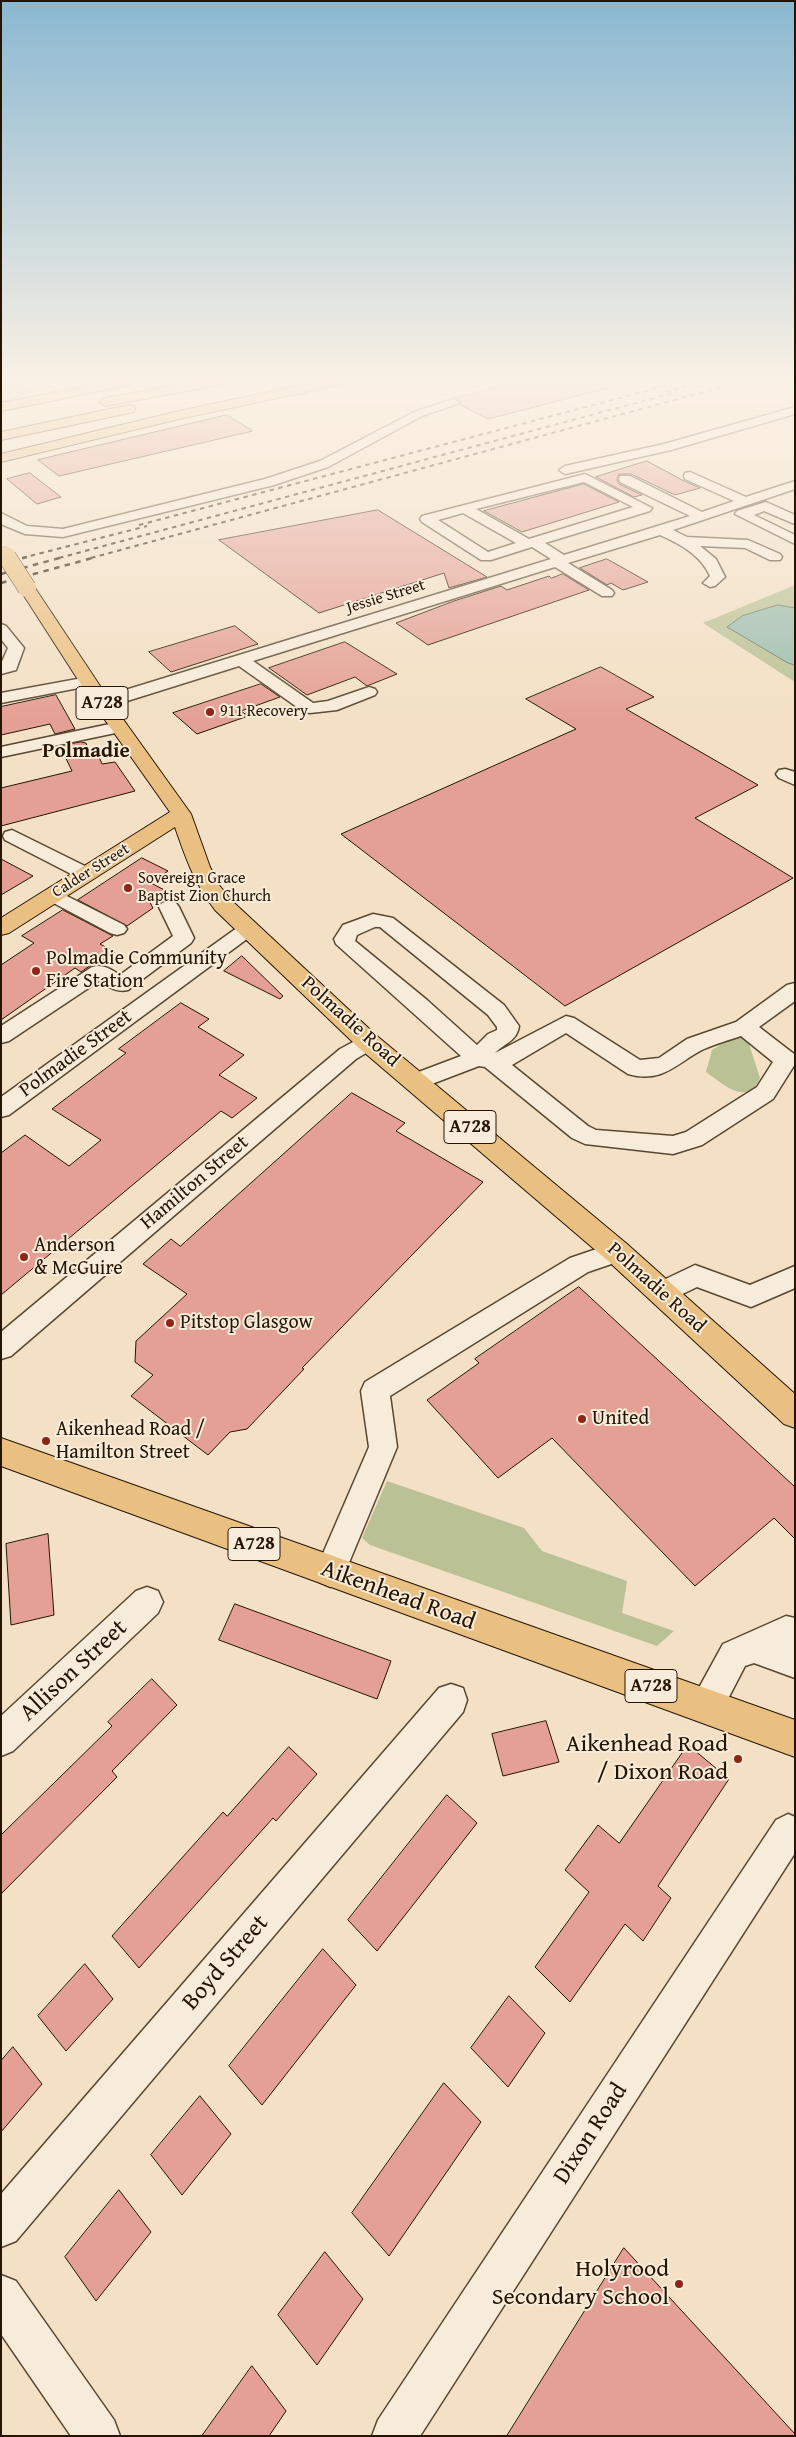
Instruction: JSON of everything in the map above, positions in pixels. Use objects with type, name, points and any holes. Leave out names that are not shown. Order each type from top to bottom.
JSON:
[{"type":"main road","name":"Polmadie Road","points":[[2,552],[102,703],[181,814],[192,848],[209,887],[248,929],[368,1042],[617,1252],[795,1414]]},
{"type":"main road","name":"Calder Street","points":[[1,928],[181,814]]},
{"type":"main road","name":"Aikenhead Road","points":[[1,1452],[795,1738]]},
{"type":"street","points":[[1,517],[12,525],[25,530],[63,533],[222,494]]},
{"type":"street","points":[[522,494],[427,519],[486,556],[531,543],[655,516]]},
{"type":"street","points":[[614,494],[655,516],[711,562],[718,577],[710,583]]},
{"type":"street","points":[[655,494],[700,516]]},
{"type":"street","points":[[728,494],[744,501]]},
{"type":"street","name":"Jessie Street","points":[[102,703],[559,561],[655,516],[680,524],[744,501],[779,494]]},
{"type":"street","points":[[787,494],[765,507],[742,514],[795,540]]},
{"type":"street","points":[[765,507],[795,520]]},
{"type":"street","points":[[464,508],[531,543],[607,593]]},
{"type":"street","points":[[685,541],[740,543],[775,557]]},
{"type":"street","points":[[1,629],[16,648],[10,667],[1,669]]},
{"type":"street","points":[[241,660],[310,708],[331,706],[369,692]]},
{"type":"street","points":[[1,681],[4,698],[88,682]]},
{"type":"street","points":[[1,752],[119,727]]},
{"type":"street","points":[[12,836],[86,874]]},
{"type":"street","points":[[53,895],[117,930]]},
{"type":"street","points":[[1,1036],[99,972],[122,984],[184,938],[169,906]]},
{"type":"street","points":[[486,1060],[496,1039],[507,1034],[508,1026],[496,1010],[386,922],[374,920],[366,922],[345,935],[346,944],[486,1060],[586,1135],[593,1138],[673,1145],[694,1139],[765,1093],[786,1060],[744,1027]]},
{"type":"street","name":"Polmadie Street","points":[[1,1109],[248,929]]},
{"type":"street","points":[[416,1082],[486,1060],[566,1023],[636,1068],[664,1065],[695,1044],[744,1027],[795,990]]},
{"type":"street","name":"Hamilton Street","points":[[1,1348],[348,1054],[368,1042]]},
{"type":"street","points":[[330,1572],[383,1447],[375,1391],[579,1265],[617,1252]]},
{"type":"street","points":[[662,1293],[694,1275],[751,1296],[795,1276]]},
{"type":"street","name":"Allison Street","points":[[1,1739],[147,1602]]},
{"type":"street","points":[[706,1706],[734,1655],[786,1632],[795,1634]]},
{"type":"street","points":[[754,1647],[795,1662]]},
{"type":"street","name":"Boyd Street","points":[[1,2226],[451,1700]]},
{"type":"street","name":"Dixon Road","points":[[394,2436],[788,1832]]},
{"type":"street","points":[[1,2296],[98,2436]]},
{"type":"shaded area","points":[[795,585],[795,682],[703,623]]},
{"type":"shaded area","points":[[778,605],[795,608],[795,665],[788,663],[727,627],[742,616]]},
{"type":"shaded area","points":[[738,1034],[747,1038],[760,1078],[755,1087],[741,1092],[727,1087],[706,1072],[712,1050]]},
{"type":"shaded area","points":[[387,1481],[524,1528],[542,1551],[627,1581],[622,1613],[674,1631],[657,1646],[370,1545],[362,1538]]},
{"type":"building","points":[[25,494],[57,494],[61,497],[37,504]]},
{"type":"building","points":[[548,494],[603,494],[619,502],[522,532],[484,511]]},
{"type":"building","points":[[628,494],[642,495],[634,497]]},
{"type":"building","points":[[378,510],[487,577],[449,588],[444,573],[319,613],[219,540]]},
{"type":"building","points":[[607,559],[648,582],[623,590],[611,583],[607,585],[580,568]]},
{"type":"building","points":[[563,574],[589,590],[428,645],[396,623],[501,586],[507,590],[549,576],[551,578]]},
{"type":"building","points":[[235,626],[258,644],[171,672],[149,652]]},
{"type":"building","points":[[345,642],[397,674],[367,686],[355,677],[307,695],[269,668]]},
{"type":"building","points":[[601,667],[654,697],[626,709],[758,785],[695,818],[793,878],[565,1006],[341,834],[576,729],[526,699]]},
{"type":"building","name":"911 Recovery","points":[[261,684],[280,697],[241,711],[248,716],[197,734],[173,713]]},
{"type":"building","points":[[56,695],[75,729],[55,734],[50,724],[1,735],[1,707]]},
{"type":"building","points":[[81,742],[86,743],[89,751],[96,750],[102,764],[115,762],[135,791],[1,826],[1,788],[72,771],[60,746]]},
{"type":"building","name":"Sovereign Grace Baptist Zion Church","points":[[142,858],[168,871],[151,883],[170,893],[148,899],[153,908],[127,926],[78,900]]},
{"type":"building","points":[[1,859],[33,876],[1,895]]},
{"type":"building","name":"Polmadie Community Fire Station","points":[[63,910],[113,936],[100,944],[115,952],[98,964],[91,965],[81,972],[75,968],[1,1020],[1,965],[34,943],[22,936]]},
{"type":"building","points":[[242,956],[283,996],[280,999],[224,971]]},
{"type":"building","points":[[181,1003],[209,1019],[198,1027],[244,1055],[219,1075],[257,1098],[232,1118],[221,1111],[1,1295],[1,1153],[25,1135],[69,1166],[101,1140],[52,1109],[126,1053],[119,1049]]},
{"type":"building","points":[[352,1093],[405,1123],[396,1131],[483,1182],[302,1368],[304,1369],[247,1429],[230,1432],[208,1455],[131,1396],[153,1375],[135,1362],[136,1341],[187,1294],[143,1264],[171,1239],[180,1246]]},
{"type":"building","name":"United","points":[[579,1287],[795,1487],[795,1539],[774,1518],[695,1586],[552,1438],[498,1478],[427,1400],[479,1363],[475,1359]]},
{"type":"building","points":[[48,1534],[54,1615],[11,1625],[6,1544]]},
{"type":"building","points":[[235,1604],[391,1661],[377,1699],[219,1640]]},
{"type":"building","points":[[152,1679],[177,1705],[112,1771],[117,1777],[1,1894],[1,1835],[112,1726],[108,1722]]},
{"type":"building","points":[[546,1721],[559,1762],[503,1776],[492,1734]]},
{"type":"building","points":[[688,1745],[729,1779],[658,1886],[671,1898],[643,1941],[625,1924],[570,2002],[535,1967],[589,1892],[565,1870],[598,1825],[619,1843]]},
{"type":"building","points":[[289,1747],[317,1774],[276,1821],[273,1818],[139,1968],[112,1936],[223,1812],[227,1816]]},
{"type":"building","points":[[447,1795],[477,1823],[377,1951],[348,1920]]},
{"type":"building","points":[[323,1949],[356,1985],[262,2105],[229,2066]]},
{"type":"building","points":[[85,1964],[113,1999],[66,2051],[38,2016]]},
{"type":"building","points":[[509,1996],[545,2033],[508,2087],[471,2048]]},
{"type":"building","points":[[13,2047],[42,2084],[1,2132],[1,2061]]},
{"type":"building","points":[[444,2083],[481,2122],[389,2256],[352,2213]]},
{"type":"building","points":[[200,2096],[231,2134],[182,2195],[151,2155]]},
{"type":"building","points":[[119,2190],[151,2232],[96,2301],[65,2257]]},
{"type":"building","points":[[624,2248],[795,2434],[795,2436],[507,2436]]},
{"type":"building","points":[[325,2252],[363,2299],[317,2365],[278,2315]]},
{"type":"building","points":[[252,2366],[286,2411],[269,2436],[202,2436]]},
{"type":"railway","points":[[139,525],[257,494]]},
{"type":"railway","points":[[59,558],[298,494]]},
{"type":"railway","points":[[91,558],[328,494]]},
{"type":"railway","points":[[22,558],[147,526]]},
{"type":"railway","points":[[1,564],[27,557]]},
{"type":"railway","points":[[1,574],[63,557]]},
{"type":"railway","points":[[1,583],[96,557]]},
{"type":"place","name":"911 Recovery","points":[[210,712]]},
{"type":"place","name":"Sovereign Grace Baptist Zion Church","points":[[128,888]]},
{"type":"place","name":"Polmadie Community Fire Station","points":[[36,971]]},
{"type":"place","name":"Anderson & McGuire","points":[[24,1257]]},
{"type":"place","name":"Pitstop Glasgow","points":[[170,1323]]},
{"type":"place","name":"United","points":[[582,1419]]},
{"type":"place","name":"Aikenhead Road / Hamilton Street","points":[[46,1441]]},
{"type":"place","name":"Aikenhead Road / Dixon Road","points":[[738,1759]]},
{"type":"place","name":"Holyrood Secondary School","points":[[679,2284]]},
{"type":"district","name":"Polmadie","points":[[86,752]]}]
